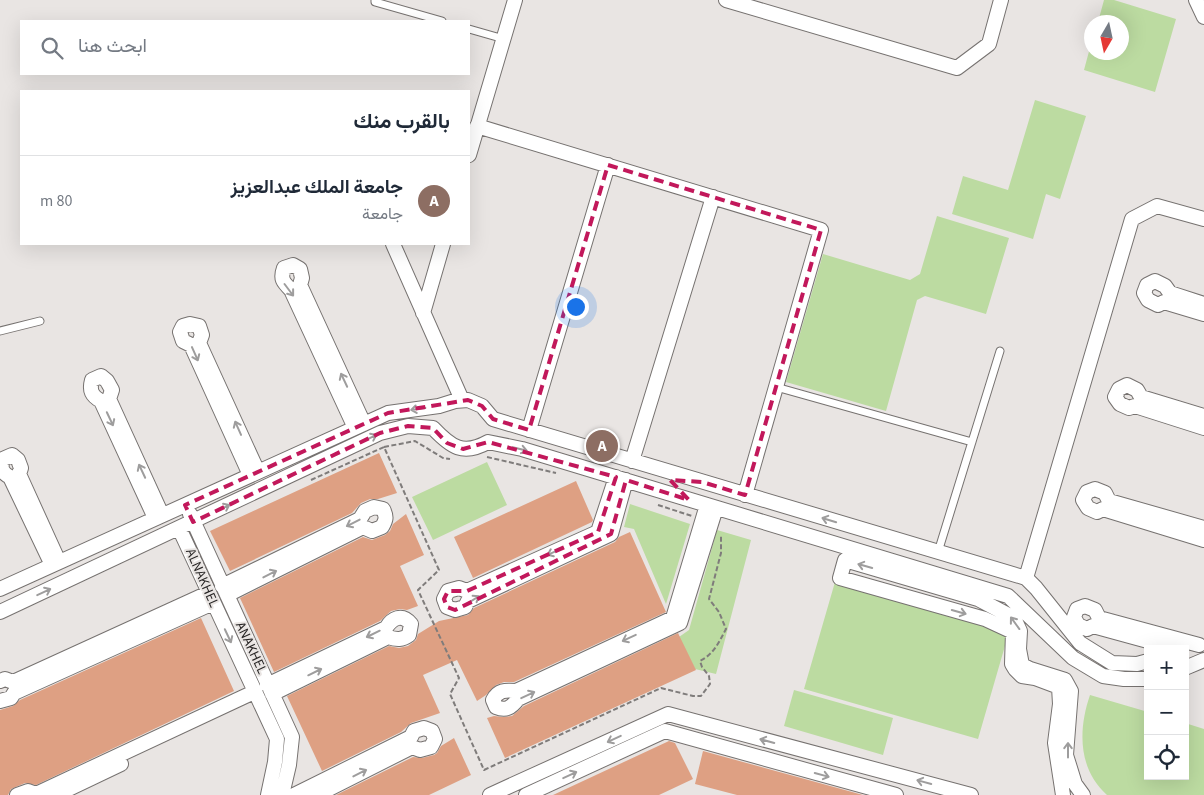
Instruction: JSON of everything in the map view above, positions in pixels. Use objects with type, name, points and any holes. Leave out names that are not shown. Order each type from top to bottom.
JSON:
[{"type":"street","points":[[470,151],[515,0]]},
{"type":"street","points":[[726,0],[957,68],[989,44],[1002,0]]},
{"type":"street","points":[[1196,0],[1204,17]]},
{"type":"street","points":[[478,126],[821,230],[745,495]]},
{"type":"street","points":[[530,430],[608,165]]},
{"type":"street","points":[[616,477],[598,532],[467,591],[459,588],[448,591],[444,599],[447,607],[455,610],[465,607],[468,602],[611,534],[616,477],[613,470],[640,478],[644,476],[644,472],[630,467],[627,459],[713,197]]},
{"type":"street","points":[[1026,578],[1132,219],[1157,206],[1204,219]]},
{"type":"street","points":[[393,245],[424,313],[456,401]]},
{"type":"street","points":[[424,313],[443,245]]},
{"type":"street","points":[[293,265],[300,269],[302,278],[300,285],[360,426],[291,290],[284,283],[281,276],[284,268],[293,265]]},
{"type":"street","points":[[1204,304],[1170,293],[1165,286],[1156,281],[1147,285],[1144,293],[1148,300],[1158,304],[1164,302],[1204,314]]},
{"type":"street","points":[[190,324],[199,326],[202,335],[199,343],[254,474],[191,346],[183,341],[180,332],[183,326],[190,324]]},
{"type":"street","points":[[100,376],[107,381],[112,390],[109,399],[159,516],[101,401],[94,397],[90,388],[92,380],[100,376]]},
{"type":"street","points":[[1204,416],[1141,397],[1137,390],[1127,385],[1119,389],[1116,396],[1120,404],[1129,408],[1135,406],[1204,428]]},
{"type":"street","points":[[0,589],[388,413],[468,400],[482,406],[493,419],[1026,578],[1080,643],[1112,663],[1137,664],[1144,662]]},
{"type":"street","points":[[439,434],[440,415],[456,401]]},
{"type":"street","points":[[0,612],[380,433],[408,426],[433,428],[447,442],[463,449],[477,448],[488,442],[494,431],[493,419]]},
{"type":"street","points":[[488,442],[522,449],[1008,596],[1073,658],[1103,676],[1124,679],[1144,678]]},
{"type":"street","points":[[12,455],[18,460],[21,468],[18,474],[56,564],[10,477],[4,474],[1,465],[3,459],[12,455]]},
{"type":"street","points":[[689,500],[679,490],[666,483],[669,478],[702,482]]},
{"type":"street","points":[[1204,528],[1109,501],[1105,493],[1095,489],[1087,492],[1084,500],[1088,508],[1097,512],[1103,509],[1204,540]]},
{"type":"street","name":"ANAKHEL","points":[[185,505],[292,737],[290,765],[282,795]]},
{"type":"street","points":[[374,507],[383,510],[386,514],[382,527],[372,531],[363,527],[225,591],[360,519],[366,511],[374,507]]},
{"type":"street","points":[[712,507],[680,623],[518,699],[512,706],[504,710],[496,707],[493,700],[496,694],[505,690],[516,691],[673,618],[712,507]]},
{"type":"street","name":"ALNAKHEL","points":[[179,528],[277,739],[275,762],[268,795]]},
{"type":"street","points":[[1062,795],[1055,743],[1060,704],[1058,687],[1035,678],[1022,676],[1015,668],[1012,664],[1013,632],[985,619],[840,578],[845,560],[978,599],[1014,618],[1020,631],[1019,649],[1022,665],[1065,680],[1071,691],[1066,755],[1075,784],[1083,795]]},
{"type":"street","points":[[0,680],[5,679],[13,682],[210,598]]},
{"type":"street","points":[[0,701],[11,698],[14,692],[210,598]]},
{"type":"street","points":[[1085,606],[1095,610],[1099,618],[1190,649],[1093,626],[1087,629],[1078,625],[1074,617],[1077,609],[1085,606]]},
{"type":"street","points":[[395,618],[407,619],[411,624],[409,635],[403,639],[388,637],[270,689],[386,628],[390,621],[395,618]]},
{"type":"street","points":[[1189,666],[1204,660]]},
{"type":"street","points":[[17,795],[28,791],[36,794],[256,696]]},
{"type":"street","points":[[56,795],[256,696]]},
{"type":"street","points":[[490,795],[668,714],[949,792],[972,795]]},
{"type":"street","points":[[294,795],[411,737],[414,731],[424,728],[432,731],[435,739],[431,747],[420,750],[412,747],[316,795]]},
{"type":"street","points":[[526,795],[665,731],[896,795]]},
{"type":"lane","points":[[375,0],[375,2],[438,20]]},
{"type":"lane","points":[[470,29],[504,39]]},
{"type":"lane","points":[[0,331],[40,321]]},
{"type":"lane","points":[[938,552],[1000,351]]},
{"type":"lane","points":[[776,387],[972,442]]},
{"type":"path","points":[[305,483],[384,447],[415,440],[443,458],[453,459]]},
{"type":"path","points":[[384,447],[439,570],[418,590],[459,678],[450,694],[484,770],[661,688],[693,696],[701,696],[706,691],[710,684],[709,676],[700,661],[709,656],[718,645],[726,629],[720,612],[708,600],[721,553],[722,531]]},
{"type":"path","points":[[480,459],[488,457],[561,475]]},
{"type":"path","points":[[654,503],[692,516]]},
{"type":"highlighted area","points":[[608,165],[821,230],[745,495],[702,482],[670,480],[689,500],[626,480],[611,534],[455,610],[447,607],[444,599],[448,591],[467,591],[598,532],[616,477],[488,442],[463,449],[447,443],[433,428],[408,426],[380,433],[193,522],[185,505],[388,413],[468,400],[482,406],[493,419],[529,430]]},
{"type":"green space","points":[[1104,0],[1114,0],[1176,19],[1155,92],[1084,70],[1087,60],[1129,60],[1129,15],[1100,15]]},
{"type":"green space","points":[[1035,100],[1086,116],[1060,199],[1046,194],[1033,239],[952,214],[963,176],[1008,190]]},
{"type":"green space","points":[[937,216],[1009,238],[986,314],[925,296],[917,300],[886,411],[786,382],[823,254],[910,280],[920,274]]},
{"type":"green space","points":[[487,462],[507,505],[433,540],[412,497]]},
{"type":"green space","points":[[630,504],[690,524],[666,604],[634,529],[624,527]]},
{"type":"green space","points":[[717,530],[751,540],[716,674],[695,669],[679,637],[689,630]]},
{"type":"green space","points":[[835,582],[1009,632],[978,739],[804,689]]},
{"type":"green space","points":[[794,690],[893,718],[883,755],[784,726]]},
{"type":"green space","points":[[1090,695],[1144,711],[1144,780],[1189,780],[1189,724],[1204,729],[1204,795],[1107,795],[1097,785],[1086,761],[1082,735]]},
{"type":"building","points":[[379,453],[397,493],[361,503],[352,513],[230,571],[210,531]]},
{"type":"building","points":[[576,481],[593,520],[592,522],[473,578],[454,537]]},
{"type":"building","points":[[406,514],[424,555],[400,566],[418,606],[407,610],[391,611],[380,621],[274,672],[240,598],[363,537],[372,540],[385,535],[390,531],[393,524]]},
{"type":"building","points":[[630,532],[666,612],[514,682],[504,682],[496,685],[477,701],[457,660],[423,675],[440,713],[411,723],[401,732],[322,771],[287,696],[389,646],[399,648],[408,646],[416,640],[418,634],[439,621],[468,615],[474,608],[615,542],[619,537]]},
{"type":"building","points":[[201,618],[234,691],[36,785],[25,783],[11,789],[8,795],[0,795],[0,710],[13,706],[20,700]]},
{"type":"building","points":[[678,633],[696,670],[505,758],[487,718],[512,716],[524,706]]},
{"type":"building","points":[[454,738],[471,775],[429,795],[336,795],[413,757],[422,758],[434,755],[441,746]]},
{"type":"building","points":[[669,741],[675,743],[693,779],[659,795],[553,795]]},
{"type":"building","points":[[703,751],[863,795],[737,795],[695,784]]},
{"type":"place","name":"جامعة الملك عبدالعزيز","points":[[602,446]]}]
